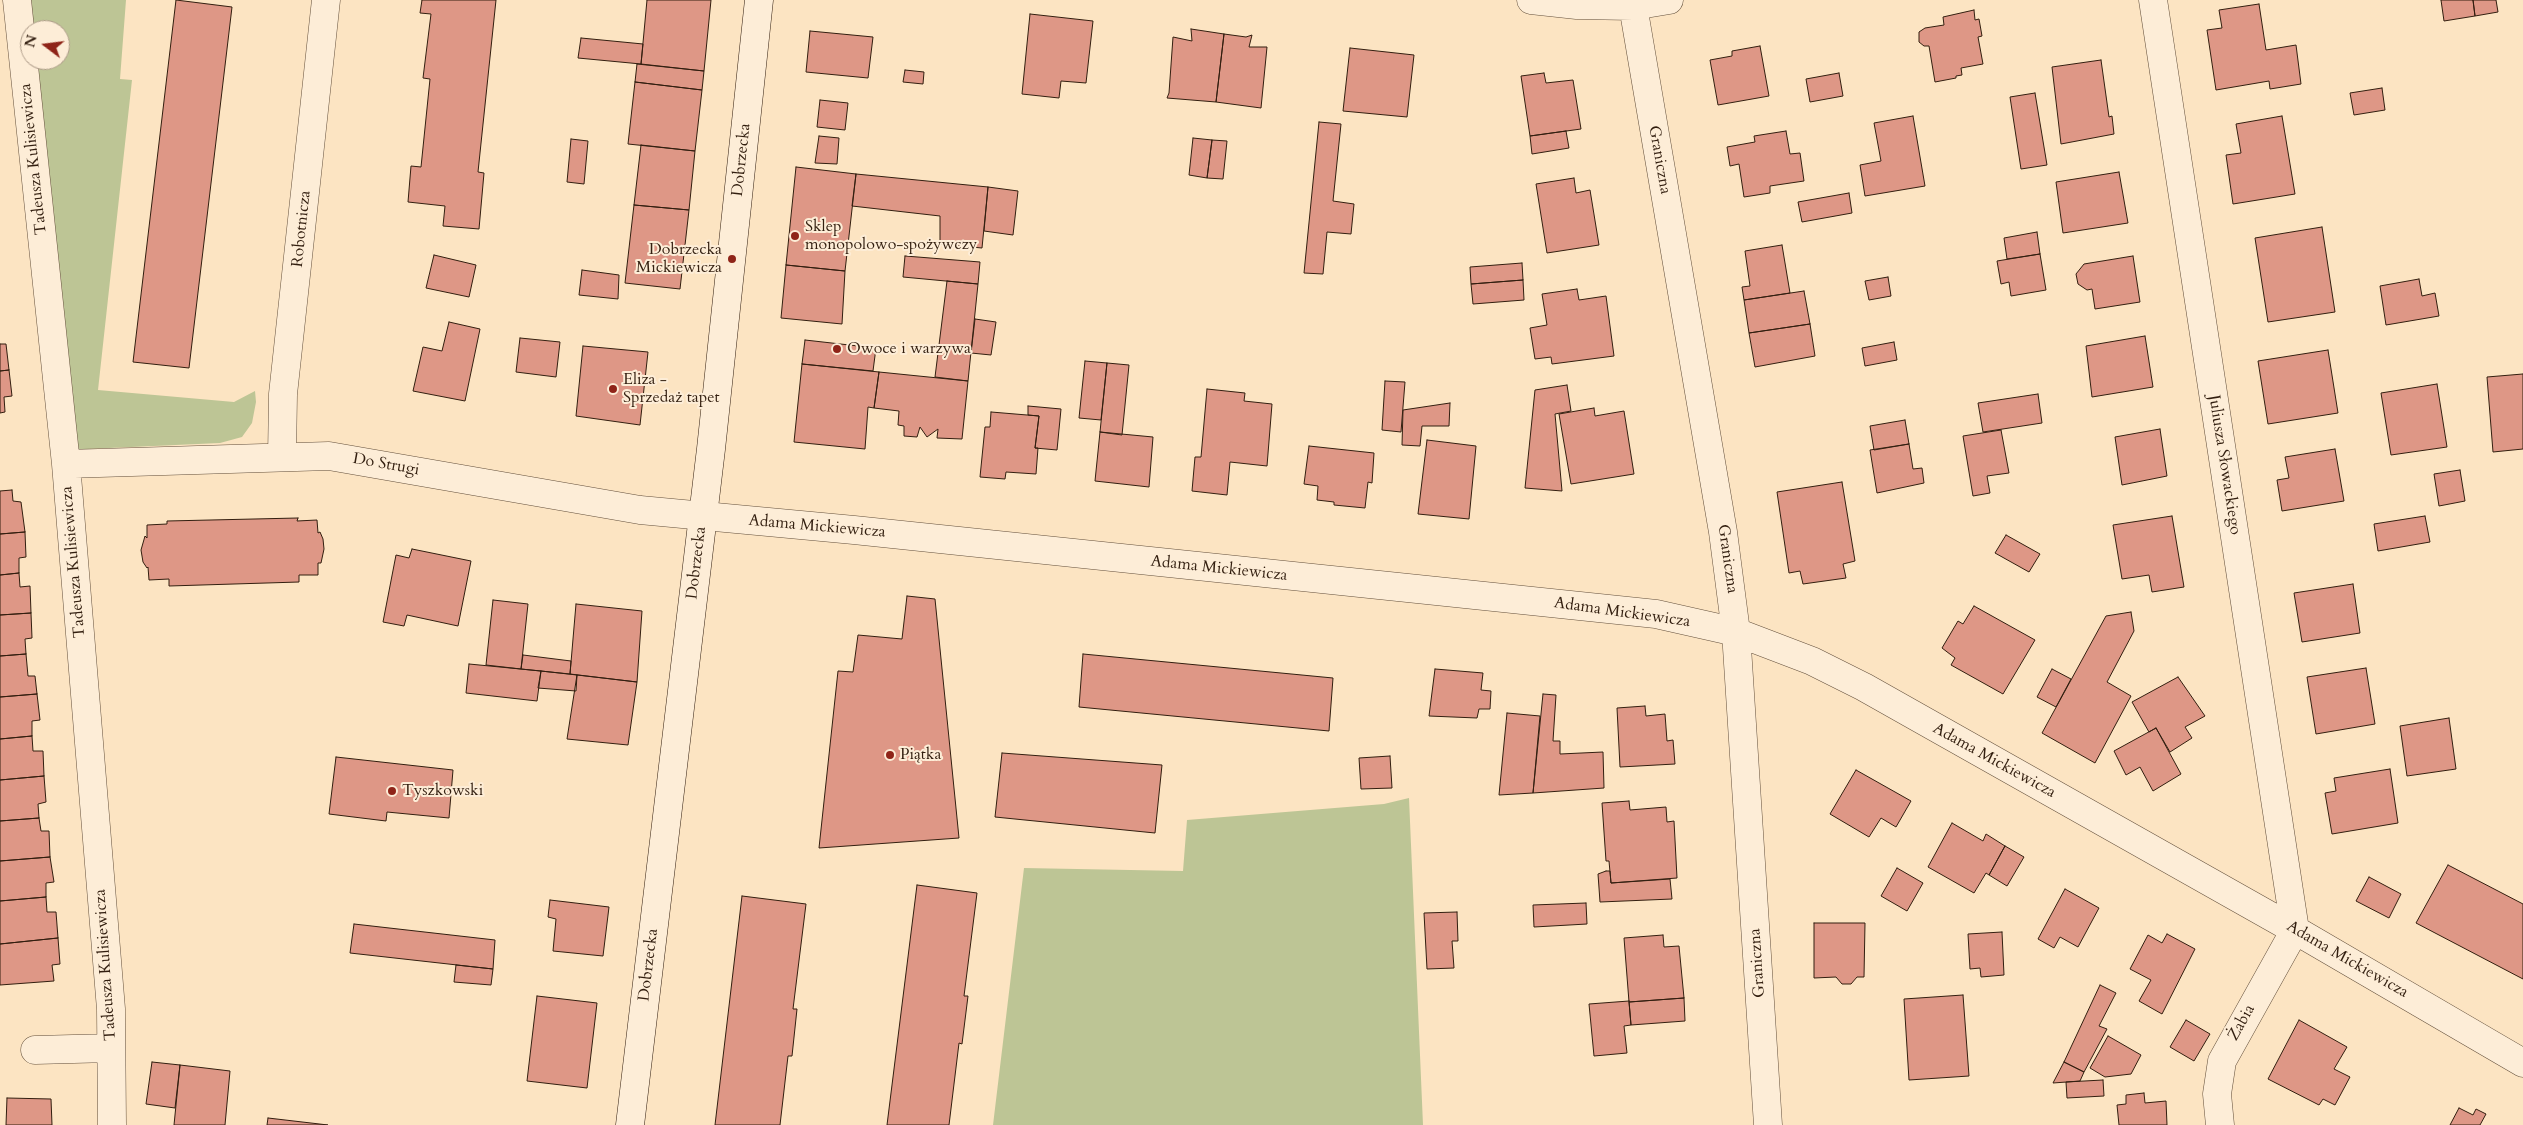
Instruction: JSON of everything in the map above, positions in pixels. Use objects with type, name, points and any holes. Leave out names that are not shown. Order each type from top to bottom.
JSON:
[{"type":"street","name":"Tadeusza Kulisiewicza","points":[[17,0],[66,464],[111,1009],[112,1125]]},
{"type":"street","name":"Robotnicza","points":[[282,458],[284,394],[326,0]]},
{"type":"street","name":"Dobrzecka","points":[[630,1125],[703,518],[759,0]]},
{"type":"street","points":[[1531,0],[1577,5],[1669,0]]},
{"type":"street","name":"Juliusza Słowackiego","points":[[2153,0],[2295,930]]},
{"type":"street","name":"Graniczna","points":[[1632,3],[1724,532],[1736,632],[1768,1125]]},
{"type":"street","name":"Do Strugi","points":[[66,464],[329,456],[640,510],[703,518]]},
{"type":"street","name":"Adama Mickiewicza","points":[[703,518],[854,530],[1656,614],[1736,632],[1812,661],[1864,688],[2295,930],[2523,1063]]},
{"type":"street","name":"Żabia","points":[[2220,1125],[2217,1094],[2222,1061],[2295,930]]},
{"type":"street","points":[[35,1050],[111,1048]]},
{"type":"green space","points":[[17,0],[126,0],[120,79],[132,80],[98,390],[234,402],[255,391],[256,402],[252,423],[242,437],[220,443],[65,450],[24,70],[70,70],[70,20],[20,20],[20,28]]},
{"type":"green space","points":[[1409,798],[1423,1125],[993,1125],[1024,868],[1183,871],[1187,820],[1384,804]]},
{"type":"building","points":[[176,0],[232,7],[189,368],[133,362]]},
{"type":"building","points":[[422,0],[496,0],[478,172],[484,173],[479,229],[443,226],[445,206],[408,202],[411,166],[421,167],[430,79],[423,78],[431,14],[420,13]]},
{"type":"building","points":[[647,0],[711,0],[704,71],[641,64]]},
{"type":"building","points":[[2441,0],[2473,0],[2475,16],[2444,21]]},
{"type":"building","points":[[2473,0],[2496,0],[2498,12],[2475,16]]},
{"type":"building","points":[[2259,4],[2266,50],[2296,45],[2301,84],[2270,89],[2269,81],[2216,90],[2207,30],[2222,28],[2219,10]]},
{"type":"building","points":[[1974,10],[1975,20],[1979,19],[1982,36],[1978,37],[1983,64],[1961,68],[1962,75],[1935,82],[1929,46],[1924,46],[1919,42],[1919,32],[1925,28],[1944,25],[1943,17]]},
{"type":"building","points":[[1030,14],[1093,21],[1086,83],[1061,81],[1059,98],[1022,94]]},
{"type":"building","points":[[1191,29],[1224,34],[1216,102],[1167,98],[1169,93],[1173,37],[1192,41]]},
{"type":"building","points":[[810,31],[873,37],[868,78],[806,72]]},
{"type":"building","points":[[1224,34],[1246,37],[1252,35],[1249,47],[1267,47],[1261,108],[1216,102]]},
{"type":"building","points":[[581,38],[643,44],[641,64],[578,58]]},
{"type":"building","points":[[1760,46],[1769,96],[1718,105],[1710,60],[1732,56],[1732,51]]},
{"type":"building","points":[[1350,48],[1414,55],[1407,117],[1343,111]]},
{"type":"building","points":[[2101,60],[2109,117],[2112,116],[2114,134],[2061,144],[2052,67]]},
{"type":"building","points":[[637,64],[704,71],[702,90],[635,82]]},
{"type":"building","points":[[905,70],[924,72],[923,84],[903,82]]},
{"type":"building","points":[[1544,73],[1546,83],[1573,80],[1581,129],[1530,136],[1521,76]]},
{"type":"building","points":[[1839,73],[1843,96],[1810,102],[1806,79]]},
{"type":"building","points":[[635,82],[702,90],[695,151],[628,144]]},
{"type":"building","points":[[2382,88],[2385,110],[2354,115],[2350,93]]},
{"type":"building","points":[[2035,93],[2047,165],[2021,169],[2010,97]]},
{"type":"building","points":[[820,100],[848,103],[845,130],[817,127]]},
{"type":"building","points":[[1913,116],[1925,186],[1865,196],[1860,165],[1881,161],[1874,123]]},
{"type":"building","points":[[2282,116],[2295,194],[2233,204],[2226,155],[2241,153],[2236,124]]},
{"type":"building","points":[[1319,122],[1341,124],[1333,201],[1354,204],[1351,234],[1327,232],[1323,274],[1304,273]]},
{"type":"building","points":[[1566,131],[1569,148],[1532,154],[1530,136]]},
{"type":"building","points":[[1786,131],[1790,154],[1800,153],[1804,181],[1770,186],[1770,193],[1744,197],[1739,164],[1730,166],[1727,147],[1755,142],[1754,136]]},
{"type":"building","points":[[819,136],[839,138],[837,164],[815,163]]},
{"type":"building","points":[[1193,138],[1212,140],[1207,178],[1189,175]]},
{"type":"building","points":[[571,139],[588,141],[584,184],[567,182]]},
{"type":"building","points":[[1212,140],[1227,141],[1223,179],[1207,178]]},
{"type":"building","points":[[641,145],[695,151],[689,210],[634,205]]},
{"type":"building","points":[[796,167],[856,174],[845,271],[786,265]]},
{"type":"building","points":[[2119,172],[2128,223],[2063,233],[2056,182]]},
{"type":"building","points":[[856,174],[988,187],[982,248],[940,244],[940,216],[852,206]]},
{"type":"building","points":[[1574,178],[1576,193],[1590,190],[1599,245],[1547,253],[1536,184]]},
{"type":"building","points":[[988,187],[1018,191],[1013,235],[984,231]]},
{"type":"building","points":[[1849,193],[1852,213],[1802,222],[1798,202]]},
{"type":"building","points":[[634,205],[689,210],[680,289],[625,283]]},
{"type":"building","points":[[2322,227],[2335,312],[2268,322],[2255,238]]},
{"type":"building","points":[[2037,232],[2040,254],[2007,259],[2004,238]]},
{"type":"building","points":[[1782,245],[1790,293],[1744,300],[1742,287],[1750,286],[1745,251]]},
{"type":"building","points":[[2040,254],[2046,290],[2011,296],[2009,282],[2001,284],[1997,261]]},
{"type":"building","points":[[434,255],[476,265],[469,297],[426,288]]},
{"type":"building","points":[[905,256],[980,262],[978,284],[903,277]]},
{"type":"building","points":[[2133,256],[2140,302],[2095,309],[2092,289],[2087,290],[2078,284],[2076,274],[2084,264]]},
{"type":"building","points":[[1522,263],[1523,280],[1471,284],[1470,267]]},
{"type":"building","points":[[786,265],[845,271],[842,324],[781,318]]},
{"type":"building","points":[[582,270],[619,275],[618,299],[579,295]]},
{"type":"building","points":[[1888,277],[1891,296],[1869,300],[1865,281]]},
{"type":"building","points":[[2419,279],[2422,296],[2435,293],[2439,316],[2386,325],[2380,286]]},
{"type":"building","points":[[1523,280],[1524,300],[1473,304],[1471,284]]},
{"type":"building","points":[[947,281],[978,284],[968,381],[935,377]]},
{"type":"building","points":[[1577,289],[1579,300],[1606,296],[1614,356],[1552,364],[1551,357],[1535,359],[1530,328],[1547,325],[1542,294]]},
{"type":"building","points":[[1804,291],[1810,324],[1749,333],[1744,300]]},
{"type":"building","points":[[975,319],[996,322],[991,355],[971,353]]},
{"type":"building","points":[[449,322],[480,329],[465,401],[413,391],[423,347],[442,351]]},
{"type":"building","points":[[1810,324],[1815,356],[1755,367],[1749,333]]},
{"type":"building","points":[[2145,336],[2153,387],[2092,397],[2086,346]]},
{"type":"building","points":[[520,338],[560,342],[556,377],[516,372]]},
{"type":"building","points":[[805,340],[876,348],[873,371],[802,364]]},
{"type":"building","points":[[1894,342],[1897,360],[1865,366],[1862,348]]},
{"type":"building","points":[[0,344],[6,344],[9,370],[0,371]]},
{"type":"building","points":[[583,346],[648,352],[640,425],[576,416]]},
{"type":"building","points":[[2328,350],[2338,413],[2268,424],[2258,361]]},
{"type":"building","points":[[1085,361],[1107,363],[1101,420],[1079,418]]},
{"type":"building","points":[[1107,363],[1129,365],[1122,435],[1100,432]]},
{"type":"building","points":[[802,364],[879,372],[874,408],[868,407],[865,449],[794,442]]},
{"type":"building","points":[[9,370],[12,396],[4,397],[5,412],[0,413],[0,371]]},
{"type":"building","points":[[879,372],[968,381],[962,439],[937,438],[938,429],[927,437],[920,427],[917,437],[904,436],[904,426],[898,425],[899,411],[874,408]]},
{"type":"building","points":[[2523,374],[2523,449],[2493,452],[2487,377]]},
{"type":"building","points":[[1385,381],[1405,382],[1401,432],[1382,430]]},
{"type":"building","points":[[2437,384],[2447,447],[2391,455],[2381,393]]},
{"type":"building","points":[[1567,385],[1571,411],[1555,414],[1562,491],[1525,488],[1535,390]]},
{"type":"building","points":[[1207,389],[1245,393],[1244,401],[1272,404],[1267,466],[1230,462],[1227,495],[1192,491],[1195,457],[1201,457]]},
{"type":"building","points":[[2038,394],[2042,423],[1983,432],[1978,403]]},
{"type":"building","points":[[1450,403],[1449,426],[1422,426],[1420,446],[1402,445],[1403,410]]},
{"type":"building","points":[[1028,406],[1061,409],[1057,450],[1035,448],[1039,416],[1028,415]]},
{"type":"building","points":[[1594,408],[1595,416],[1624,411],[1634,474],[1571,484],[1559,414]]},
{"type":"building","points":[[991,412],[1039,416],[1035,448],[1038,448],[1036,474],[1006,472],[1005,479],[980,477],[985,427],[990,427]]},
{"type":"building","points":[[1905,420],[1909,444],[1874,450],[1870,426]]},
{"type":"building","points":[[2160,429],[2167,476],[2122,485],[2115,437]]},
{"type":"building","points":[[2001,430],[2009,473],[1987,476],[1990,493],[1973,496],[1963,436]]},
{"type":"building","points":[[1100,432],[1153,437],[1149,487],[1095,481]]},
{"type":"building","points":[[1427,440],[1476,446],[1469,519],[1418,514]]},
{"type":"building","points":[[1909,444],[1913,469],[1922,468],[1924,483],[1877,493],[1870,450]]},
{"type":"building","points":[[1309,446],[1374,453],[1372,483],[1368,482],[1365,508],[1334,505],[1334,502],[1317,500],[1318,486],[1304,484]]},
{"type":"building","points":[[2335,449],[2344,501],[2282,511],[2277,480],[2289,478],[2285,457]]},
{"type":"building","points":[[2460,470],[2465,501],[2439,506],[2434,474]]},
{"type":"building","points":[[1842,482],[1855,561],[1843,564],[1846,578],[1803,584],[1800,571],[1789,573],[1777,492]]},
{"type":"building","points":[[12,490],[13,501],[21,502],[25,532],[0,534],[0,491]]},
{"type":"building","points":[[2172,516],[2184,587],[2152,592],[2149,575],[2122,579],[2113,525]]},
{"type":"building","points":[[2425,516],[2430,542],[2378,551],[2374,524]]},
{"type":"building","points":[[298,518],[297,521],[317,520],[318,533],[320,532],[323,539],[324,549],[321,563],[318,563],[318,575],[299,575],[299,582],[169,586],[169,579],[149,580],[148,567],[143,562],[141,550],[145,536],[147,538],[147,525],[167,524],[167,521]]},
{"type":"building","points":[[25,532],[26,557],[19,558],[19,573],[0,575],[0,534]]},
{"type":"building","points":[[2006,535],[2040,554],[2029,572],[1995,553]]},
{"type":"building","points":[[412,549],[471,561],[458,626],[407,615],[404,626],[383,622],[396,555],[409,558]]},
{"type":"building","points":[[19,573],[20,587],[30,586],[31,613],[0,615],[0,575]]},
{"type":"building","points":[[2353,584],[2360,633],[2302,642],[2294,593]]},
{"type":"building","name":"Piątka","points":[[907,596],[935,599],[959,838],[819,848],[838,671],[853,672],[858,635],[902,639]]},
{"type":"building","points":[[493,600],[528,604],[521,669],[486,665]]},
{"type":"building","points":[[576,604],[642,611],[637,682],[570,674]]},
{"type":"building","points":[[1974,606],[2035,640],[2003,694],[1951,665],[1955,658],[1942,648],[1958,621],[1963,624]]},
{"type":"building","points":[[2131,612],[2134,631],[2107,682],[2131,696],[2095,763],[2042,733],[2106,616]]},
{"type":"building","points":[[31,613],[32,638],[25,639],[26,654],[0,656],[0,615]]},
{"type":"building","points":[[26,654],[28,676],[35,676],[37,694],[0,697],[0,656]]},
{"type":"building","points":[[1083,654],[1333,678],[1329,731],[1079,707]]},
{"type":"building","points":[[523,655],[571,661],[570,674],[521,669]]},
{"type":"building","points":[[469,664],[541,671],[537,701],[466,693]]},
{"type":"building","points":[[2366,668],[2375,724],[2316,734],[2307,677]]},
{"type":"building","points":[[1435,669],[1483,673],[1481,690],[1491,691],[1490,709],[1479,709],[1477,718],[1429,716]]},
{"type":"building","points":[[2052,669],[2071,679],[2056,707],[2037,697]]},
{"type":"building","points":[[541,671],[577,675],[576,691],[538,688]]},
{"type":"building","points":[[577,675],[637,682],[628,745],[567,739]]},
{"type":"building","points":[[2178,677],[2205,716],[2185,727],[2192,738],[2170,752],[2156,728],[2149,732],[2132,702]]},
{"type":"building","points":[[37,694],[40,720],[32,721],[32,736],[0,739],[0,697]]},
{"type":"building","points":[[1543,694],[1556,695],[1553,741],[1560,741],[1560,754],[1603,752],[1604,788],[1533,793]]},
{"type":"building","points":[[1645,706],[1646,716],[1665,714],[1667,741],[1673,740],[1675,764],[1620,767],[1617,708]]},
{"type":"building","points":[[1507,713],[1540,716],[1533,793],[1499,795]]},
{"type":"building","points":[[2449,718],[2456,769],[2407,776],[2400,726]]},
{"type":"building","points":[[2156,728],[2181,774],[2153,791],[2140,767],[2126,775],[2114,751]]},
{"type":"building","points":[[32,736],[33,751],[43,751],[44,776],[0,780],[0,739]]},
{"type":"building","points":[[1002,753],[1162,765],[1155,833],[995,817]]},
{"type":"building","points":[[1390,756],[1392,788],[1361,789],[1359,758]]},
{"type":"building","name":"Tyszkowski","points":[[336,757],[453,770],[449,818],[387,812],[386,821],[329,814]]},
{"type":"building","points":[[2390,769],[2398,823],[2332,834],[2325,793],[2336,791],[2334,778]]},
{"type":"building","points":[[1856,770],[1911,801],[1896,827],[1881,818],[1869,837],[1830,814]]},
{"type":"building","points":[[44,776],[46,802],[38,804],[39,818],[0,821],[0,780]]},
{"type":"building","points":[[1629,801],[1630,810],[1666,807],[1667,822],[1674,821],[1677,878],[1611,883],[1609,861],[1606,861],[1602,803]]},
{"type":"building","points":[[39,818],[41,831],[49,831],[50,857],[0,861],[0,821]]},
{"type":"building","points":[[1952,823],[1983,841],[1986,834],[2005,846],[1989,875],[1986,873],[1974,893],[1928,867]]},
{"type":"building","points":[[2005,846],[2024,857],[2007,886],[1989,875]]},
{"type":"building","points":[[50,857],[54,882],[46,883],[46,897],[0,901],[0,861]]},
{"type":"building","points":[[2448,865],[2523,904],[2523,979],[2416,923]]},
{"type":"building","points":[[1897,868],[1923,883],[1907,911],[1881,896]]},
{"type":"building","points":[[1610,871],[1611,883],[1670,879],[1672,899],[1600,902],[1598,874]]},
{"type":"building","points":[[2369,877],[2401,894],[2389,918],[2356,901]]},
{"type":"building","points":[[917,885],[977,893],[964,996],[968,996],[962,1044],[959,1043],[949,1125],[887,1125]]},
{"type":"building","points":[[2065,889],[2099,908],[2078,947],[2060,937],[2054,948],[2038,939]]},
{"type":"building","points":[[742,896],[806,904],[793,1009],[797,1009],[792,1056],[788,1056],[780,1125],[715,1125]]},
{"type":"building","points":[[46,897],[47,912],[56,912],[58,938],[0,944],[0,901]]},
{"type":"building","points":[[550,900],[609,907],[603,956],[553,951],[556,919],[548,917]]},
{"type":"building","points":[[1586,903],[1587,924],[1534,927],[1533,905]]},
{"type":"building","points":[[1457,912],[1458,941],[1452,941],[1454,968],[1427,969],[1424,913]]},
{"type":"building","points":[[1814,923],[1865,923],[1864,977],[1857,977],[1851,984],[1842,984],[1836,977],[1814,978]]},
{"type":"building","points":[[354,924],[495,940],[493,969],[350,953]]},
{"type":"building","points":[[2002,932],[2004,975],[1981,977],[1980,968],[1970,969],[1968,934]]},
{"type":"building","points":[[2167,934],[2195,949],[2162,1014],[2139,1001],[2151,980],[2130,969],[2148,935],[2162,943]]},
{"type":"building","points":[[1663,935],[1664,947],[1679,946],[1684,998],[1629,1002],[1624,938]]},
{"type":"building","points":[[58,938],[60,964],[52,965],[54,981],[0,985],[0,944]]},
{"type":"building","points":[[456,965],[493,969],[491,985],[454,982]]},
{"type":"building","points":[[2100,985],[2116,993],[2099,1026],[2107,1029],[2084,1072],[2064,1062]]},
{"type":"building","points":[[1963,995],[1969,1076],[1909,1080],[1904,999]]},
{"type":"building","points":[[537,996],[597,1003],[587,1088],[527,1081]]},
{"type":"building","points":[[1684,998],[1685,1021],[1631,1025],[1629,1002]]},
{"type":"building","points":[[1629,1001],[1631,1025],[1624,1026],[1627,1053],[1594,1056],[1589,1004]]},
{"type":"building","points":[[2186,1020],[2210,1034],[2194,1061],[2170,1047]]},
{"type":"building","points":[[2299,1020],[2347,1047],[2334,1069],[2350,1077],[2335,1105],[2323,1099],[2319,1105],[2268,1079]]},
{"type":"building","points":[[2108,1036],[2141,1055],[2131,1074],[2105,1077],[2090,1068]]},
{"type":"building","points":[[152,1062],[180,1065],[175,1108],[146,1104]]},
{"type":"building","points":[[2064,1062],[2084,1072],[2080,1081],[2053,1083]]},
{"type":"building","points":[[180,1065],[230,1071],[225,1125],[174,1125]]},
{"type":"building","points":[[2103,1080],[2104,1096],[2067,1098],[2066,1082]]},
{"type":"building","points":[[2144,1093],[2145,1103],[2166,1101],[2167,1125],[2119,1125],[2117,1105],[2126,1104],[2126,1095]]},
{"type":"building","points":[[7,1098],[51,1099],[52,1125],[6,1125]]},
{"type":"building","points":[[2459,1108],[2473,1115],[2476,1109],[2486,1114],[2480,1125],[2450,1125]]},
{"type":"building","points":[[268,1118],[328,1125],[267,1125]]},
{"type":"place","name":"Sklep monopolowo-spożywczy","points":[[795,236]]},
{"type":"place","name":"Dobrzecka Mickiewicza","points":[[732,259]]},
{"type":"place","name":"Owoce i warzywa","points":[[837,349]]},
{"type":"place","name":"Eliza - Sprzedaż tapet","points":[[613,389]]},
{"type":"place","name":"Piątka","points":[[890,755]]},
{"type":"place","name":"Tyszkowski","points":[[392,791]]}]
